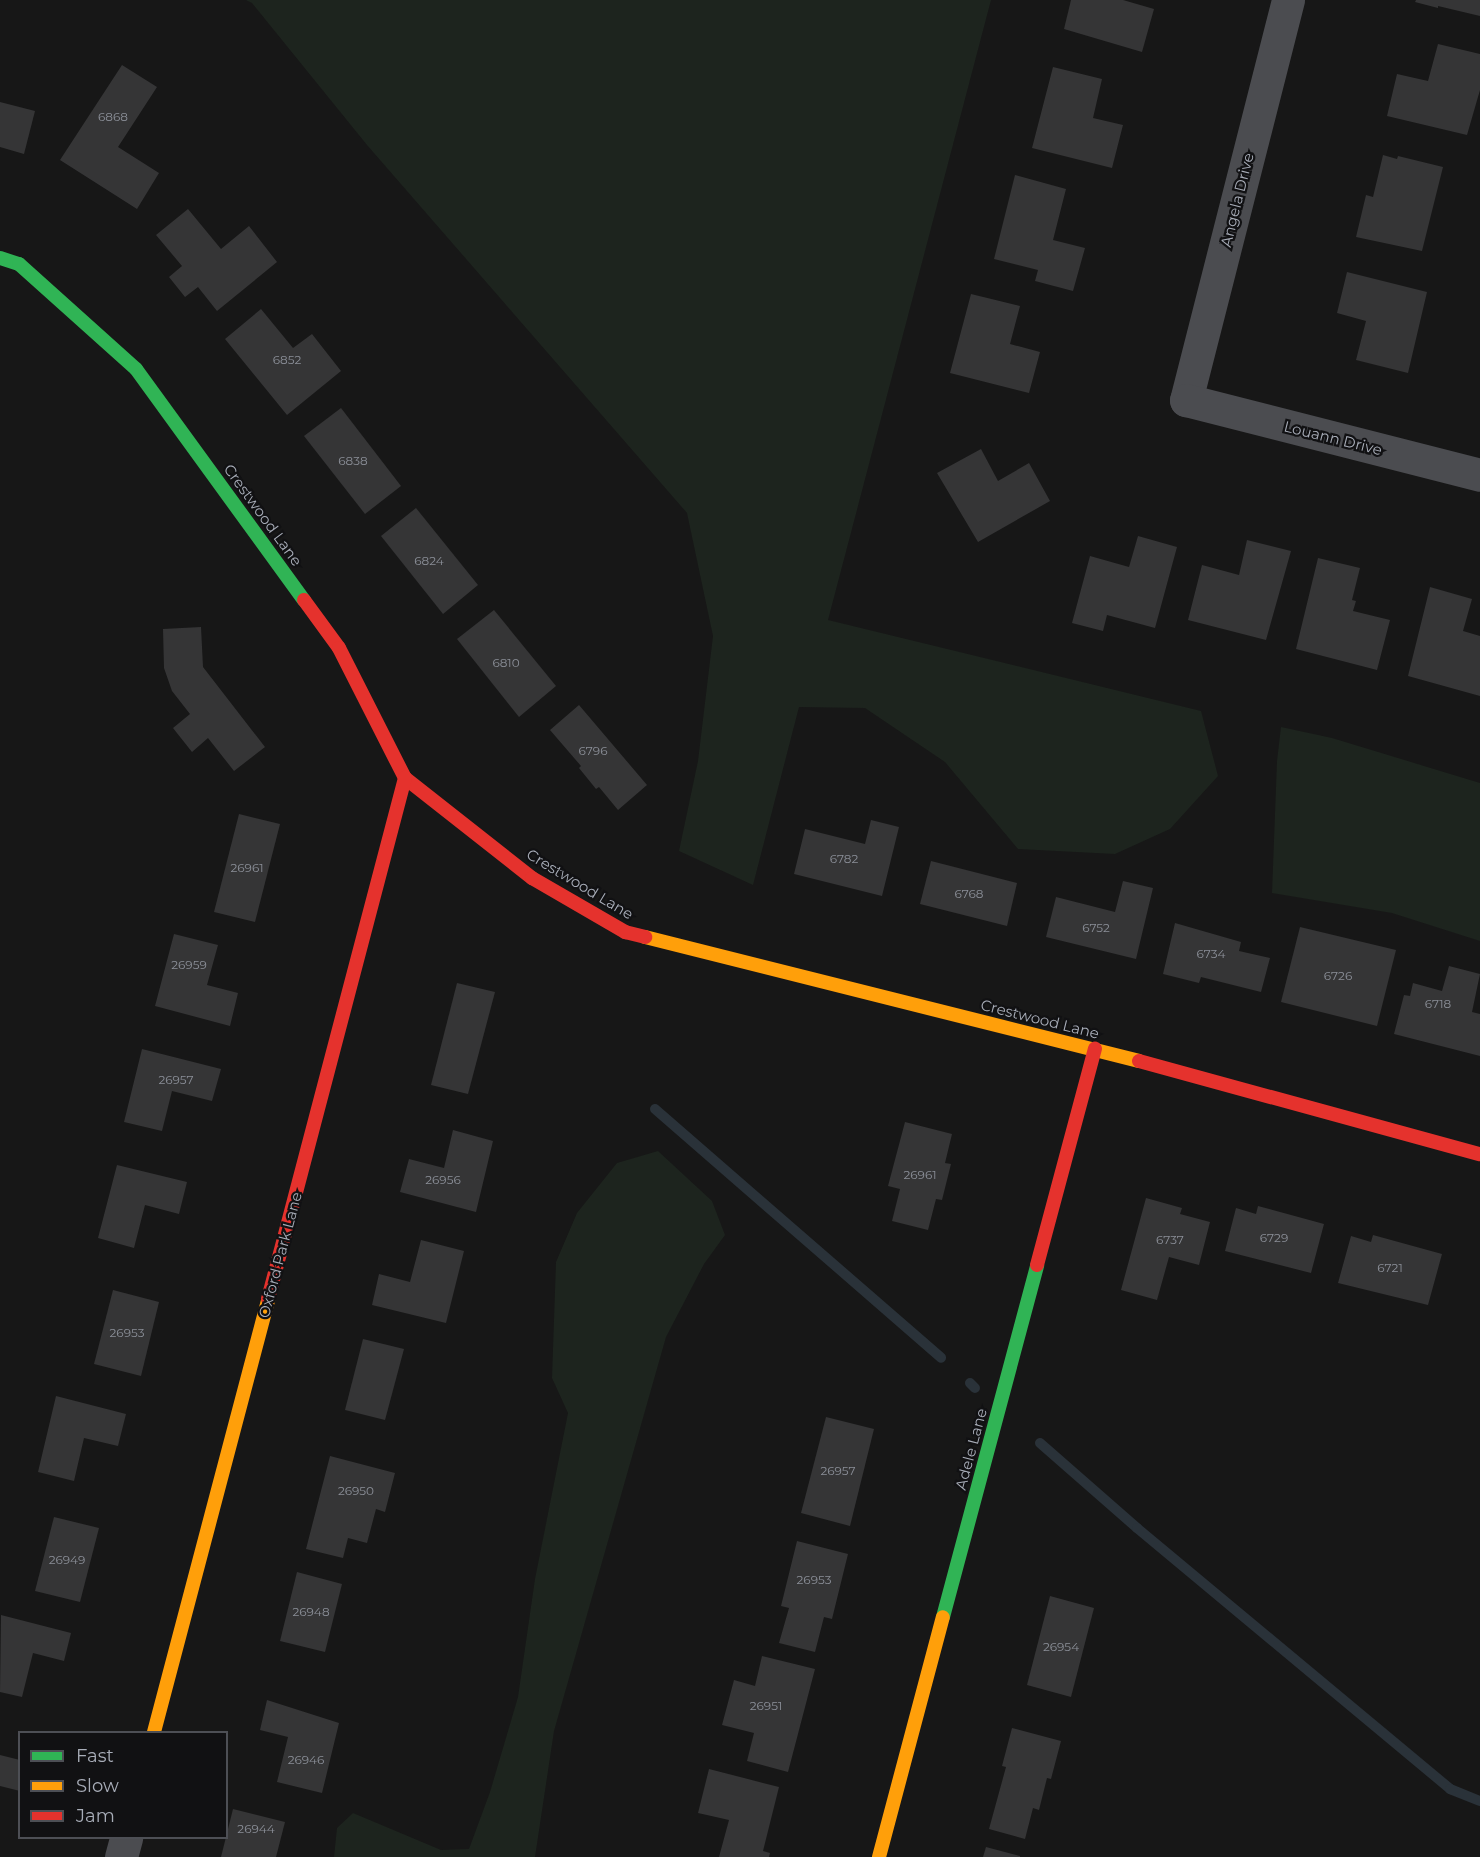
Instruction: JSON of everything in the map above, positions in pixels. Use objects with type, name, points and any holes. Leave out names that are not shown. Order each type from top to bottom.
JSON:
[{"type":"street","name":"Angela Drive","points":[[1186,400],[1288,0]]},
{"type":"street","name":"Crestwood Lane","points":[[0,258],[19,264],[136,369],[339,648],[405,778],[531,878],[625,932],[1095,1049],[1480,1154]]},
{"type":"street","name":"Louann Drive","points":[[1186,400],[1480,475]]},
{"type":"street","name":"Oxford Park Lane","points":[[154,1731],[405,778]]},
{"type":"street","name":"Adele Lane","points":[[879,1857],[1095,1049]]},
{"type":"street","points":[[121,1857],[126,1839]]},
{"type":"shaded area","points":[[246,0],[991,0],[828,620],[1201,711],[1218,776],[1170,829],[1115,854],[1018,849],[945,762],[865,708],[799,707],[753,885],[679,851],[698,761],[713,636],[687,513],[367,145],[252,3]]},
{"type":"shaded area","points":[[1281,727],[1332,738],[1480,783],[1480,941],[1392,913],[1272,893],[1277,761]]},
{"type":"shaded area","points":[[658,1151],[712,1201],[725,1235],[704,1264],[666,1337],[554,1731],[535,1857],[334,1857],[337,1828],[353,1813],[441,1850],[469,1849],[490,1792],[518,1697],[535,1579],[568,1413],[552,1378],[556,1262],[577,1213],[617,1163]]},
{"type":"building","points":[[1071,0],[1123,0],[1154,9],[1142,52],[1064,29]]},
{"type":"building","points":[[1416,0],[1480,0],[1480,16],[1438,6],[1438,8],[1415,2]]},
{"type":"building","points":[[1438,44],[1480,54],[1480,90],[1467,135],[1387,116],[1397,74],[1428,81]]},
{"type":"building","points":[[122,65],[157,87],[118,147],[159,173],[137,209],[60,160]]},
{"type":"building","points":[[1053,67],[1102,79],[1093,118],[1123,125],[1112,168],[1032,148]]},
{"type":"building","points":[[0,102],[35,111],[24,154],[0,147]]},
{"type":"building","points":[[1383,155],[1397,159],[1398,156],[1443,167],[1422,251],[1356,237],[1366,195],[1373,197]]},
{"type":"building","points":[[1015,175],[1066,189],[1053,240],[1085,248],[1073,291],[1035,281],[1038,270],[994,259]]},
{"type":"building","points":[[188,209],[221,249],[249,226],[277,262],[217,311],[198,287],[185,297],[169,277],[182,266],[156,235]]},
{"type":"building","points":[[1347,272],[1427,292],[1408,373],[1356,360],[1366,321],[1337,313]]},
{"type":"building","points":[[971,294],[1020,306],[1010,344],[1040,352],[1029,393],[950,373]]},
{"type":"building","points":[[261,309],[293,348],[312,334],[341,371],[287,415],[225,339]]},
{"type":"building","points":[[341,408],[401,486],[365,514],[304,436]]},
{"type":"building","points":[[981,449],[998,481],[1029,463],[1050,501],[978,542],[937,473]]},
{"type":"building","points":[[416,508],[478,585],[443,614],[381,536]]},
{"type":"building","points":[[1138,536],[1177,547],[1155,628],[1107,615],[1103,631],[1072,623],[1090,556],[1129,567]]},
{"type":"building","points":[[1247,540],[1291,551],[1266,640],[1188,620],[1202,565],[1239,575]]},
{"type":"building","points":[[1318,558],[1360,568],[1352,600],[1356,601],[1353,611],[1390,620],[1377,670],[1296,649]]},
{"type":"building","points":[[1430,587],[1472,599],[1463,631],[1480,636],[1480,696],[1408,676]]},
{"type":"building","points":[[494,610],[556,686],[519,717],[457,639]]},
{"type":"building","points":[[201,627],[203,667],[265,747],[234,771],[208,738],[192,752],[173,728],[190,714],[172,691],[164,668],[163,629]]},
{"type":"building","points":[[579,705],[647,785],[618,810],[599,787],[596,789],[579,768],[581,766],[550,730]]},
{"type":"building","points":[[239,814],[280,824],[255,922],[214,912]]},
{"type":"building","points":[[871,820],[899,827],[882,896],[794,874],[805,829],[865,844]]},
{"type":"building","points":[[931,861],[1017,883],[1007,926],[920,904]]},
{"type":"building","points":[[1123,881],[1153,888],[1136,959],[1046,937],[1056,897],[1115,912]]},
{"type":"building","points":[[1175,923],[1241,942],[1239,951],[1270,958],[1261,992],[1201,977],[1199,983],[1163,974]]},
{"type":"building","points":[[1300,927],[1396,950],[1377,1026],[1281,1002]]},
{"type":"building","points":[[174,934],[218,945],[207,985],[238,993],[230,1026],[155,1006]]},
{"type":"building","points":[[1449,966],[1480,974],[1472,1012],[1480,1014],[1480,1056],[1394,1034],[1404,995],[1410,996],[1413,983],[1442,991]]},
{"type":"building","points":[[457,983],[495,992],[468,1094],[431,1085]]},
{"type":"building","points":[[142,1049],[221,1069],[212,1101],[172,1091],[162,1131],[124,1122]]},
{"type":"building","points":[[905,1122],[952,1134],[945,1163],[951,1164],[942,1200],[936,1199],[928,1230],[892,1221],[900,1189],[888,1186]]},
{"type":"building","points":[[453,1130],[493,1141],[476,1212],[400,1192],[409,1159],[444,1168]]},
{"type":"building","points":[[117,1165],[187,1182],[179,1214],[145,1205],[134,1248],[98,1238]]},
{"type":"building","points":[[1146,1198],[1182,1208],[1180,1214],[1210,1222],[1199,1265],[1169,1257],[1157,1300],[1121,1290]]},
{"type":"building","points":[[1258,1206],[1324,1224],[1311,1273],[1225,1251],[1236,1208],[1256,1214]]},
{"type":"building","points":[[1373,1235],[1442,1254],[1428,1305],[1338,1283],[1351,1236],[1371,1242]]},
{"type":"building","points":[[421,1240],[464,1251],[446,1323],[372,1305],[379,1274],[410,1282]]},
{"type":"building","points":[[113,1290],[159,1302],[141,1376],[94,1364]]},
{"type":"building","points":[[363,1339],[404,1349],[385,1420],[345,1410]]},
{"type":"building","points":[[56,1396],[126,1414],[118,1446],[84,1438],[74,1481],[38,1472]]},
{"type":"building","points":[[826,1417],[874,1429],[850,1526],[801,1513]]},
{"type":"building","points":[[330,1456],[395,1473],[385,1512],[376,1509],[367,1543],[348,1538],[343,1558],[306,1549]]},
{"type":"building","points":[[54,1517],[99,1528],[80,1602],[35,1591]]},
{"type":"building","points":[[797,1541],[848,1554],[832,1619],[824,1617],[815,1652],[779,1643],[789,1608],[781,1606]]},
{"type":"building","points":[[297,1572],[342,1584],[325,1652],[280,1641]]},
{"type":"building","points":[[1050,1596],[1094,1608],[1071,1697],[1027,1685]]},
{"type":"building","points":[[1,1615],[71,1633],[64,1661],[33,1653],[22,1697],[0,1692]]},
{"type":"building","points":[[762,1656],[815,1669],[788,1772],[747,1761],[754,1733],[722,1725],[734,1680],[755,1686]]},
{"type":"building","points":[[267,1700],[339,1723],[322,1793],[277,1782],[288,1737],[260,1730]]},
{"type":"building","points":[[1012,1728],[1061,1741],[1051,1779],[1047,1778],[1039,1810],[1033,1808],[1025,1839],[989,1829],[1006,1767],[1002,1766]]},
{"type":"building","points":[[0,1755],[18,1760],[18,1790],[0,1786]]},
{"type":"building","points":[[709,1769],[779,1787],[763,1851],[770,1853],[769,1857],[719,1857],[729,1820],[698,1813]]},
{"type":"building","points":[[233,1809],[285,1822],[276,1857],[221,1857],[226,1839],[228,1839]]},
{"type":"building","points":[[986,1847],[1020,1856],[1020,1857],[983,1857]]},
{"type":"waterway","points":[[655,1109],[941,1358]]},
{"type":"waterway","points":[[970,1383],[975,1388]]},
{"type":"waterway","points":[[1040,1443],[1137,1528],[1450,1789],[1480,1801]]},
{"type":"traffic: fast","points":[[0,258],[19,264],[136,369],[304,600]]},
{"type":"traffic: fast","points":[[943,1617],[1037,1265]]},
{"type":"traffic: slow","points":[[645,937],[1139,1061]]},
{"type":"traffic: slow","points":[[154,1731],[268,1299]]},
{"type":"traffic: slow","points":[[879,1857],[943,1617]]},
{"type":"traffic: jam","points":[[304,600],[339,648],[405,778],[532,878],[625,932],[645,937]]},
{"type":"traffic: jam","points":[[268,1299],[405,778]]},
{"type":"traffic: jam","points":[[1037,1265],[1095,1049]]},
{"type":"traffic: jam","points":[[1139,1061],[1480,1154]]}]
